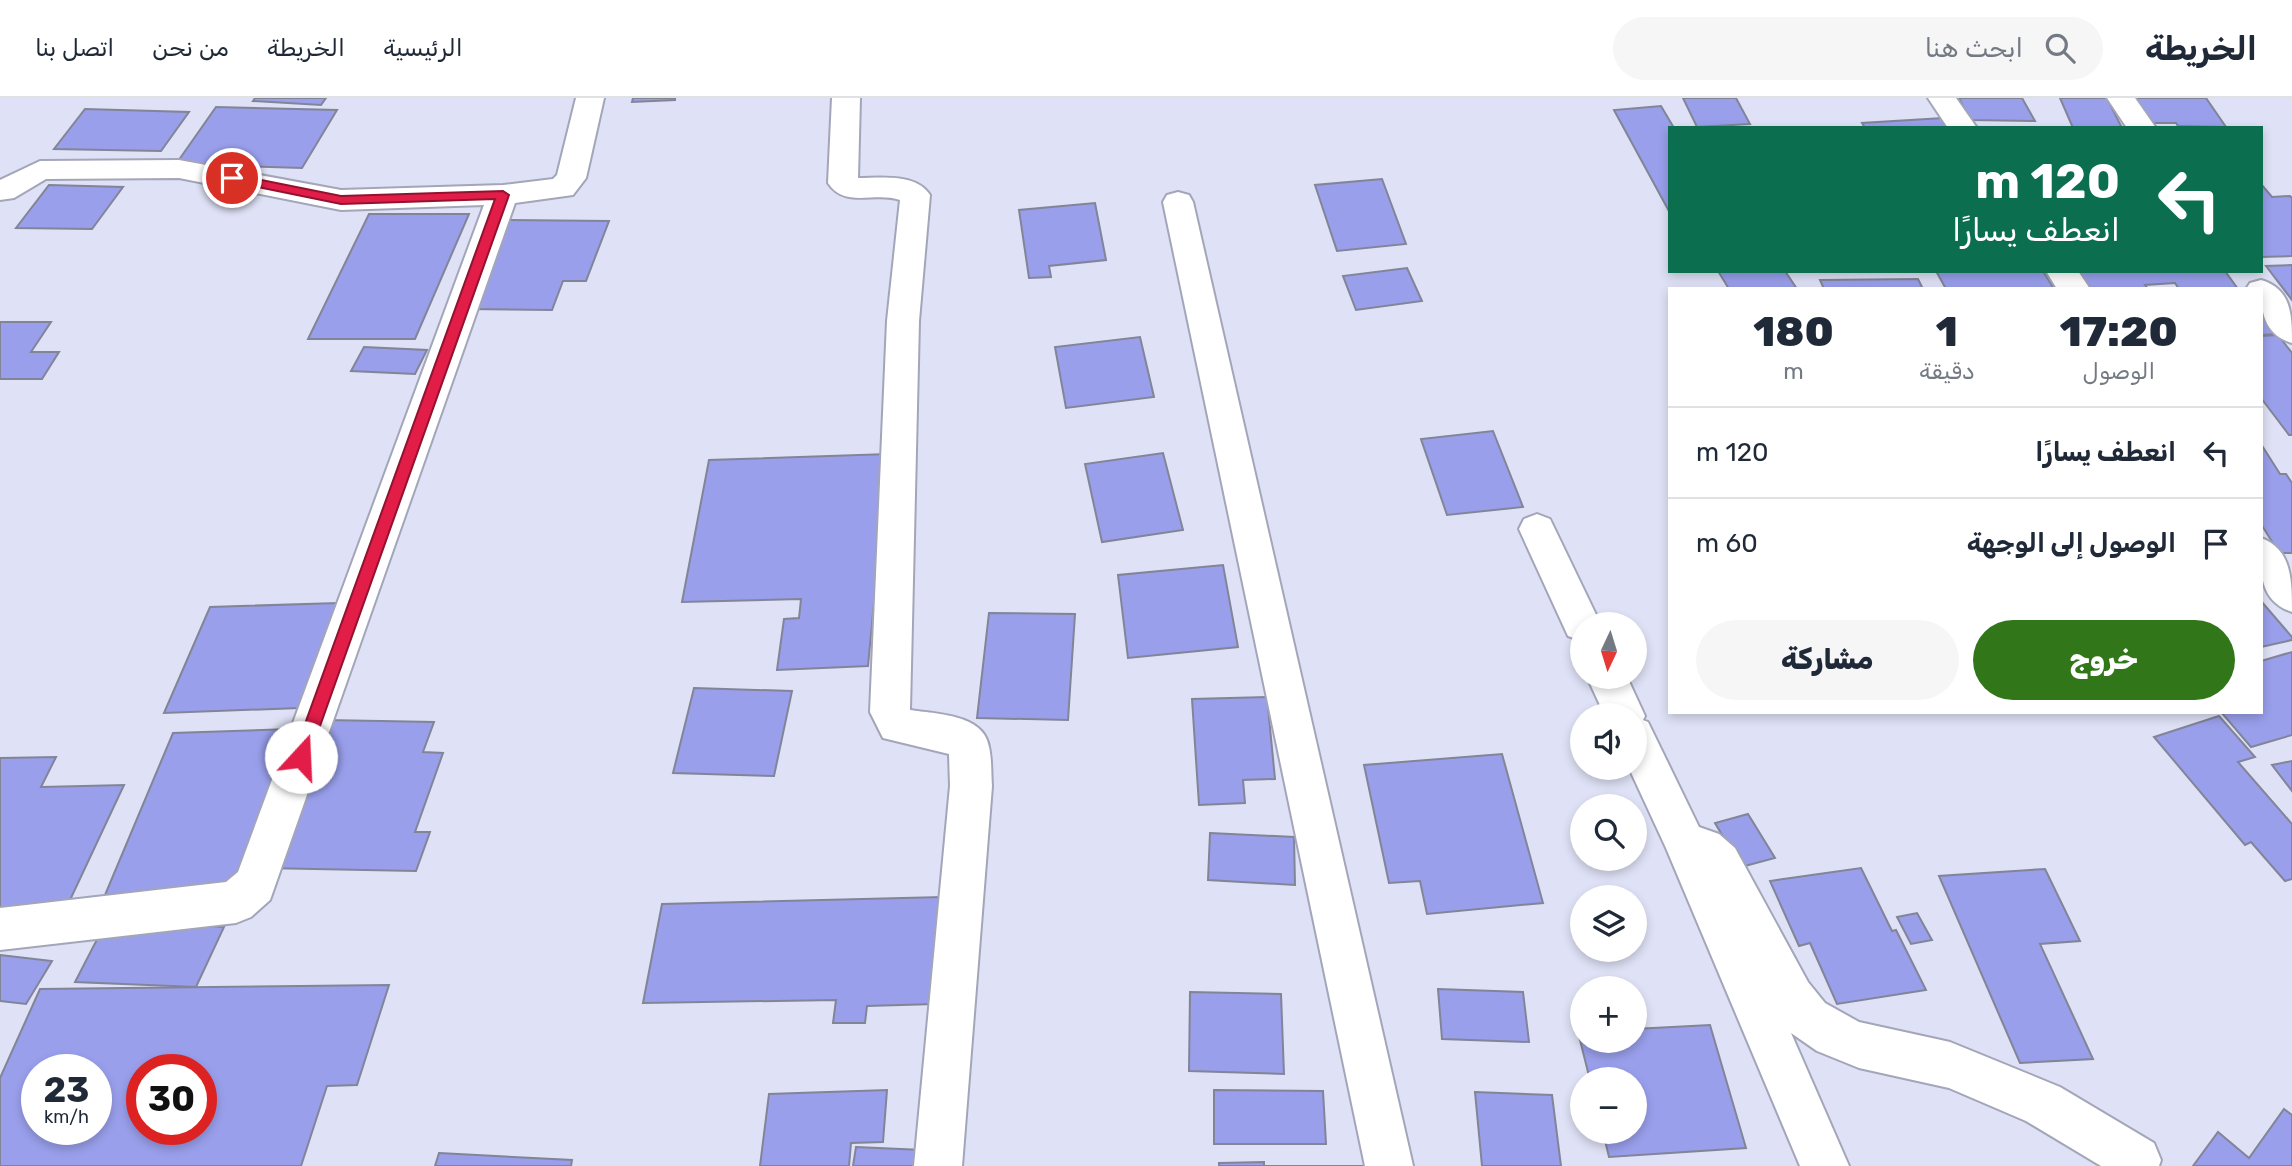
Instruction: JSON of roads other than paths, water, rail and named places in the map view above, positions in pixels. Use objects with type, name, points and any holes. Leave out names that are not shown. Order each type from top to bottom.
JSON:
[{"type":"street","points":[[1,194],[40,170],[179,169],[341,200],[503,195],[562,188],[571,178],[590,98]]},
{"type":"street","points":[[846,98],[843,183],[848,188],[900,188],[915,195],[903,321],[890,712],[897,725],[955,735],[969,745],[971,786],[938,1166]]},
{"type":"street","points":[[1942,98],[1962,126]]},
{"type":"street","points":[[2121,98],[2141,126]]},
{"type":"street","points":[[0,929],[236,902],[255,885],[503,195]]},
{"type":"street","points":[[1178,202],[1389,1166]]},
{"type":"street","points":[[2263,294],[2292,331]]},
{"type":"street","points":[[1537,529],[1576,612]]},
{"type":"street","points":[[2263,555],[2292,596]]},
{"type":"street","points":[[1647,762],[1685,842],[1825,1166]]},
{"type":"street","points":[[1685,842],[1704,848],[1720,862],[1792,998],[1809,1019],[1833,1035],[1859,1045],[1950,1065],[2043,1104],[2137,1160]]}]
